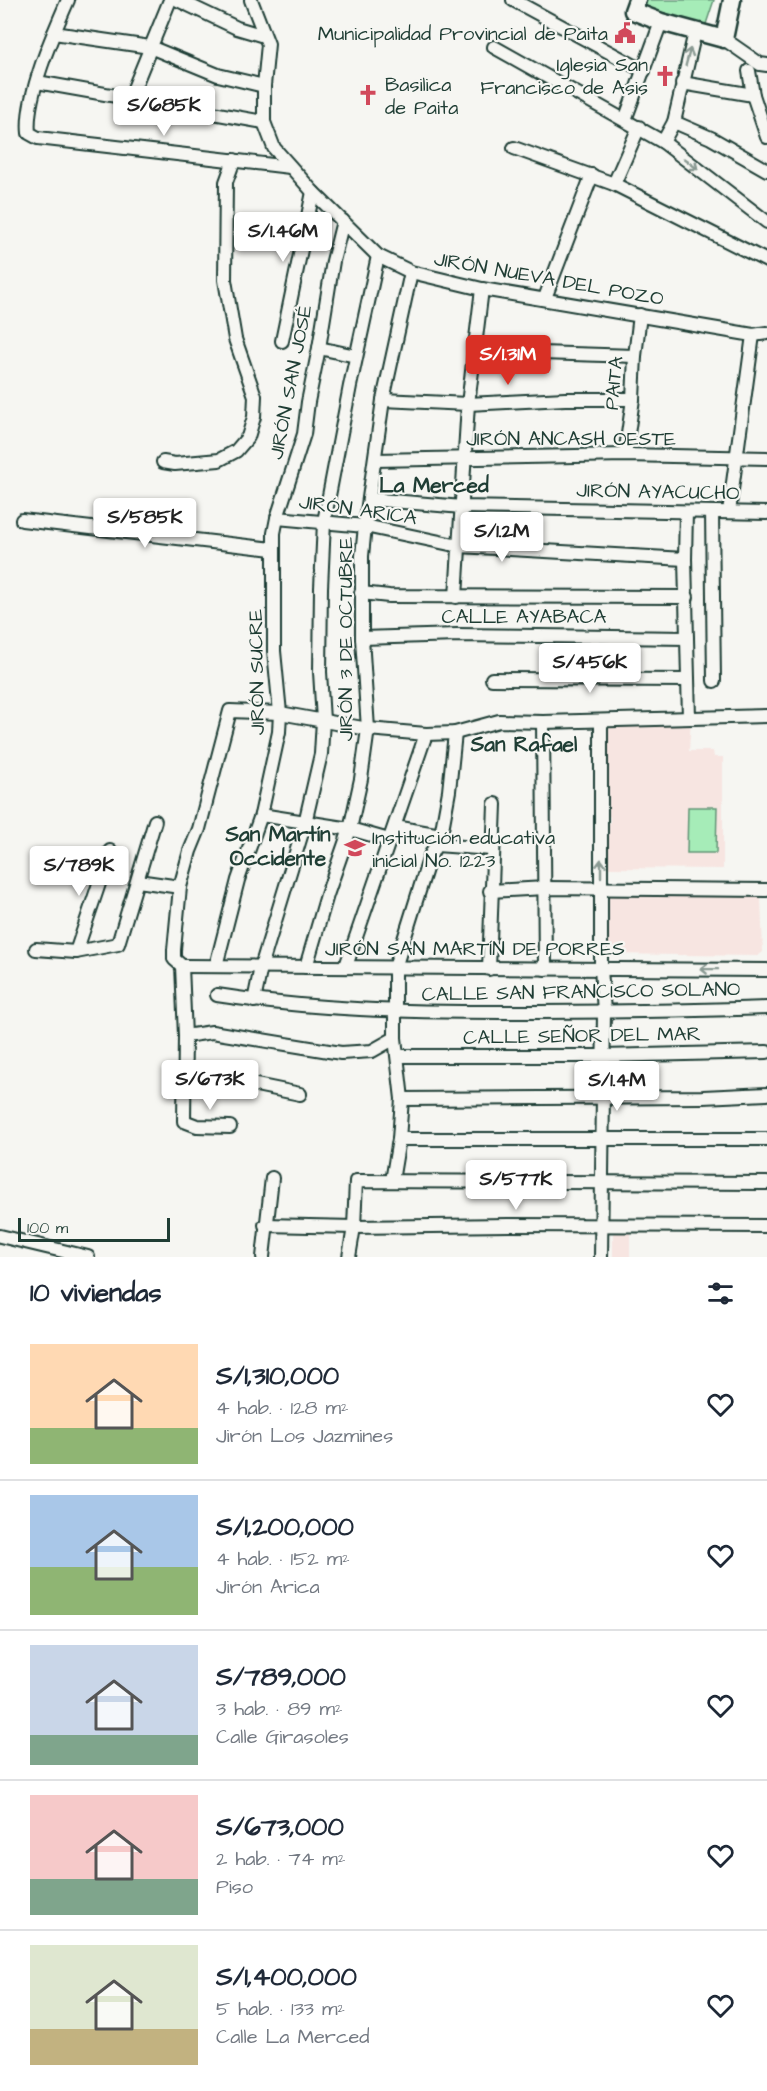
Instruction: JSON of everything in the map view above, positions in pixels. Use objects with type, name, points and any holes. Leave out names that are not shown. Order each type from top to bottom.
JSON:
[{"type":"street","points":[[69,0],[54,33],[37,82],[28,125],[29,133],[38,138],[290,167]]},
{"type":"street","points":[[130,98],[170,0]]},
{"type":"street","points":[[178,0],[237,28],[264,36]]},
{"type":"street","name":"JIRÓN NUEVA DEL POZO","points":[[251,0],[268,47],[264,86],[264,122],[274,148],[313,192],[378,256],[411,272],[482,289],[753,335],[767,333]]},
{"type":"street","points":[[513,0],[644,71]]},
{"type":"street","points":[[724,39],[732,0]]},
{"type":"street","points":[[635,5],[661,22],[724,39],[760,64],[767,65]]},
{"type":"street","points":[[625,120],[661,22]]},
{"type":"street","points":[[663,142],[674,122],[695,32]]},
{"type":"street","points":[[54,33],[150,47],[218,75],[264,86]]},
{"type":"street","points":[[494,47],[663,142],[767,222]]},
{"type":"street","points":[[749,70],[753,95],[767,137]]},
{"type":"street","points":[[37,82],[264,122]]},
{"type":"street","points":[[682,83],[753,95]]},
{"type":"street","points":[[674,122],[711,138],[767,170]]},
{"type":"street","points":[[614,183],[639,127]]},
{"type":"street","points":[[514,148],[614,183],[767,261]]},
{"type":"street","points":[[163,462],[175,464],[219,460],[236,451],[248,437],[254,417],[255,396],[235,339],[225,280],[226,182],[234,160]]},
{"type":"street","points":[[545,298],[592,176]]},
{"type":"street","points":[[282,341],[313,192]]},
{"type":"street","name":"JIRÓN SAN JOSÉ","points":[[273,549],[277,518],[304,434],[333,261],[343,221]]},
{"type":"street","points":[[254,1001],[261,967],[304,823],[319,762],[323,720],[320,630],[324,522],[378,256]]},
{"type":"street","name":"JIRÓN 3 DE OCTUBRE","points":[[306,967],[327,895],[350,830],[361,779],[368,729],[361,593],[364,526],[383,400],[411,272]]},
{"type":"street","points":[[456,597],[468,404],[482,289]]},
{"type":"street","name":"PAITA","points":[[625,455],[633,399],[640,315]]},
{"type":"street","points":[[729,512],[753,335]]},
{"type":"street","points":[[320,348],[356,356]]},
{"type":"street","points":[[474,351],[635,356]]},
{"type":"street","points":[[383,400],[468,404],[565,399],[633,399]]},
{"type":"street","name":"JIRÓN ANCASH OESTE","points":[[375,460],[625,455],[767,458]]},
{"type":"street","name":"JIRÓN AYACUCHO","points":[[369,499],[462,507],[767,513]]},
{"type":"street","points":[[686,512],[688,718]]},
{"type":"street","points":[[712,512],[714,681]]},
{"type":"street","name":"JIRÓN ARICA","points":[[277,518],[364,526],[459,546],[685,559]]},
{"type":"street","points":[[22,519],[273,549]]},
{"type":"street","name":"JIRÓN SUCRE","points":[[216,966],[238,880],[261,815],[277,745],[280,712],[274,651],[273,549]]},
{"type":"street","points":[[361,593],[389,596],[456,597],[687,597]]},
{"type":"street","name":"CALLE AYABACA","points":[[362,638],[457,635],[687,638]]},
{"type":"street","points":[[492,679],[688,680]]},
{"type":"street","points":[[230,1127],[197,1126],[184,1121],[185,1036],[182,966],[174,959],[174,950],[180,887],[199,829],[230,711],[280,712],[368,729],[426,734],[455,733],[499,721],[601,721],[767,716]]},
{"type":"street","points":[[601,721],[601,968],[604,1012],[601,1257]]},
{"type":"street","points":[[543,722],[545,969]]},
{"type":"street","points":[[393,1181],[402,1099],[395,1038],[395,968],[412,911],[438,840],[449,791],[455,733]]},
{"type":"street","points":[[346,966],[426,734]]},
{"type":"street","points":[[489,969],[490,891],[495,804]]},
{"type":"street","points":[[261,815],[350,830],[389,840]]},
{"type":"street","points":[[36,949],[76,952],[118,944],[155,821]]},
{"type":"street","points":[[395,827],[438,840],[492,849]]},
{"type":"street","points":[[76,952],[110,851]]},
{"type":"street","points":[[138,881],[180,887]]},
{"type":"street","points":[[490,891],[545,888],[767,890]]},
{"type":"street","name":"JIRÓN SAN MARTÍN DE PORRES","points":[[182,966],[767,970]]},
{"type":"street","name":"CALLE SAN FRANCISCO SOLANO","points":[[217,994],[254,1001],[395,1012],[604,1012],[767,1008]]},
{"type":"street","points":[[185,1036],[212,1032],[341,1053],[372,1051],[395,1038]]},
{"type":"street","name":"CALLE SEÑOR DEL MAR","points":[[398,1056],[603,1056],[767,1052]]},
{"type":"street","points":[[185,1075],[212,1076],[300,1094]]},
{"type":"street","points":[[402,1099],[767,1094]]},
{"type":"street","points":[[399,1139],[767,1139]]},
{"type":"street","points":[[263,1257],[272,1178]]},
{"type":"street","points":[[349,1257],[354,1227],[356,1181],[767,1183]]},
{"type":"street","points":[[266,1225],[354,1227],[767,1226]]},
{"type":"street","points":[[0,1236],[88,1257]]},
{"type":"shaded area","points":[[691,718],[689,751],[713,751],[714,757],[723,757],[723,869],[609,868],[605,865],[605,827],[610,822],[610,817],[605,810],[609,721]]},
{"type":"shaded area","points":[[605,891],[688,892],[692,896],[706,896],[709,892],[757,893],[761,898],[763,952],[758,956],[606,954]]},
{"type":"shaded area","points":[[613,1231],[630,1231],[630,1257],[613,1257]]},
{"type":"green space","points":[[639,0],[714,0],[705,27],[638,4]]},
{"type":"green space","points":[[688,807],[717,807],[716,853],[687,853]]},
{"type":"place","name":"Municipalidad Provincial de Paita","points":[[625,33]]},
{"type":"place","name":"Iglesia San Francisco de Asis","points":[[665,76]]},
{"type":"place","name":"Basilica de Paita","points":[[368,95]]},
{"type":"place","name":"Institución educativa inicial No. 1223","points":[[355,848]]},
{"type":"district","name":"La Merced","points":[[434,485]]},
{"type":"district","name":"San Rafael","points":[[524,744]]},
{"type":"district","name":"San Martín Occidente","points":[[278,846]]}]
